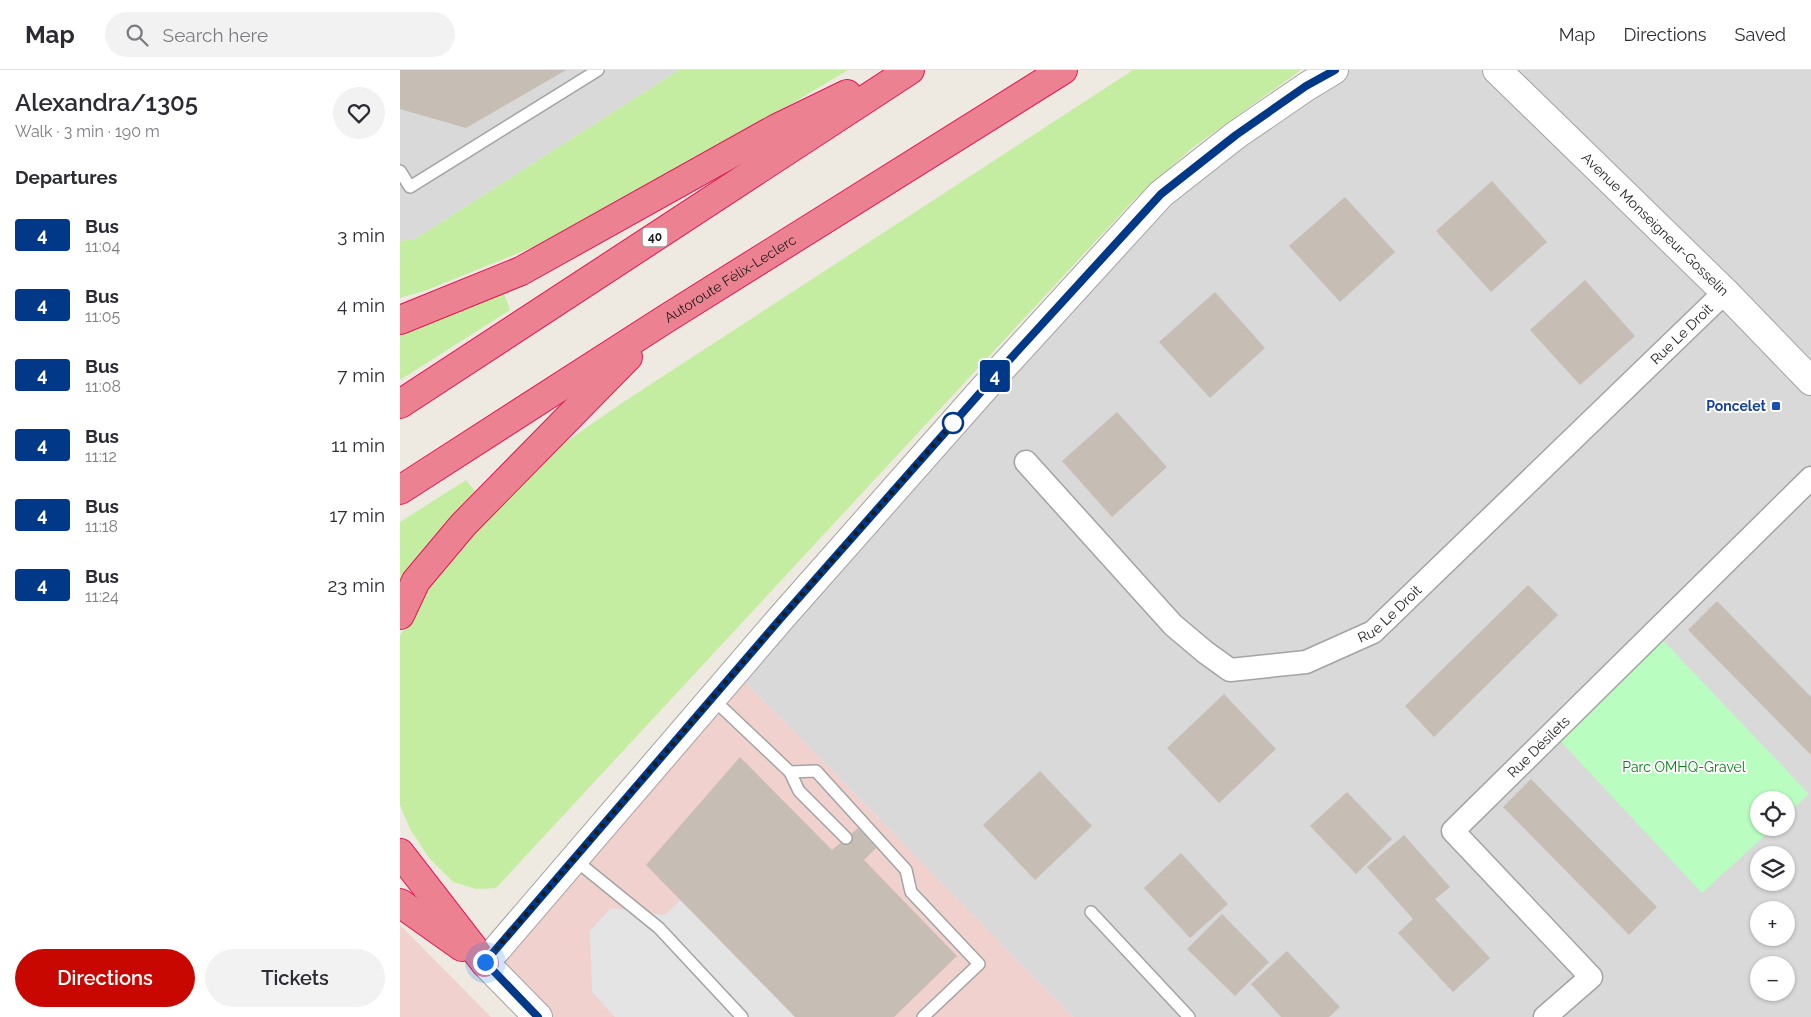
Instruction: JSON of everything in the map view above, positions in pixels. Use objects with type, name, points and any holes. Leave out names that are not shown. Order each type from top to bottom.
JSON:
[{"type":"highway","points":[[400,320],[521,271],[777,128],[898,70]]},
{"type":"highway","name":"40","points":[[400,404],[910,70]]},
{"type":"highway","name":"Autoroute Félix-Leclerc","points":[[400,490],[664,320],[1063,70]]},
{"type":"highway","points":[[400,615],[416,581],[463,525],[664,320]]},
{"type":"highway","points":[[400,853],[485,962]]},
{"type":"highway","points":[[400,903],[485,962]]},
{"type":"street","points":[[538,1017],[485,962],[712,698],[1002,368],[1161,194],[1236,135],[1306,86],[1334,70]]},
{"type":"street","name":"Avenue Monseigneur-Gosselin","points":[[1498,70],[1725,292],[1811,381]]},
{"type":"street","name":"Rue Le Droit","points":[[1026,462],[1174,625],[1224,666],[1230,670],[1306,662],[1373,632],[1725,292]]},
{"type":"street","name":"Rue Désilets","points":[[1545,1017],[1591,977],[1453,830],[1811,478]]},
{"type":"lane","points":[[400,171],[405,190],[598,70]]},
{"type":"lane","points":[[712,698],[790,772],[800,791],[846,838]]},
{"type":"lane","points":[[790,772],[816,771],[906,870],[911,892],[979,964],[923,1017]]},
{"type":"lane","points":[[574,859],[659,928],[742,1017]]},
{"type":"lane","points":[[1091,912],[1189,1017]]},
{"type":"shaded area","points":[[400,70],[679,70],[415,239],[400,241]]},
{"type":"shaded area","points":[[1334,70],[1811,70],[1811,1017],[1073,1017],[735,671],[1161,194]]},
{"type":"shaded area","points":[[735,671],[1073,1017],[538,1017],[485,963]]},
{"type":"shaded area","points":[[681,900],[795,1017],[615,1017],[592,992],[590,931],[611,908],[665,915]]},
{"type":"shaded area","points":[[400,925],[491,1017],[400,1017]]},
{"type":"green space","points":[[679,70],[848,70],[686,167],[563,235],[427,290],[400,298],[400,241],[415,239]]},
{"type":"green space","points":[[1133,70],[1301,70],[1192,148],[1132,202],[496,888],[476,889],[453,882],[429,858],[410,829],[400,805],[400,636],[424,590],[525,470],[622,403]]},
{"type":"green space","points":[[503,290],[510,310],[400,380],[400,332]]},
{"type":"green space","points":[[466,480],[475,491],[447,522],[423,554],[400,593],[400,522]]},
{"type":"green space","name":"Parc OMHQ-Gravel","points":[[1655,632],[1809,794],[1795,807],[1795,791],[1750,791],[1750,836],[1764,836],[1753,846],[1750,846],[1750,849],[1702,893],[1553,733]]},
{"type":"building","points":[[400,70],[566,70],[466,128],[400,109]]},
{"type":"building","points":[[1492,181],[1547,242],[1491,292],[1436,231]]},
{"type":"building","points":[[1345,197],[1395,252],[1340,302],[1289,246]]},
{"type":"building","points":[[1585,280],[1635,336],[1580,385],[1530,330]]},
{"type":"building","points":[[1215,292],[1265,348],[1210,398],[1159,342]]},
{"type":"building","points":[[1117,412],[1167,467],[1112,517],[1062,461]]},
{"type":"building","points":[[1528,585],[1558,615],[1434,737],[1405,706]]},
{"type":"building","points":[[1717,601],[1811,697],[1811,755],[1688,630]]},
{"type":"building","points":[[1224,694],[1276,749],[1219,803],[1167,748]]},
{"type":"building","points":[[740,757],[832,850],[858,828],[876,848],[864,860],[957,956],[894,1017],[795,1017],[646,865]]},
{"type":"building","points":[[1040,771],[1092,826],[1035,880],[983,825]]},
{"type":"building","points":[[1531,779],[1657,907],[1629,935],[1503,807]]},
{"type":"building","points":[[1347,792],[1392,839],[1356,874],[1310,826]]},
{"type":"building","points":[[1404,835],[1450,887],[1435,899],[1490,958],[1453,992],[1398,933],[1413,919],[1367,867]]},
{"type":"building","points":[[1181,853],[1228,904],[1190,938],[1144,888]]},
{"type":"building","points":[[1222,914],[1269,962],[1235,996],[1187,949]]},
{"type":"building","points":[[1287,951],[1340,1007],[1329,1017],[1281,1017],[1251,984]]},
{"type":"bus line","name":"4","points":[[538,1017],[485,962],[782,617],[1002,368],[1161,194],[1236,135],[1306,86],[1335,70]]},
{"type":"place","name":"Poncelet","points":[[1776,406]]},
{"type":"route","points":[[485,962],[782,617],[953,423]]}]
